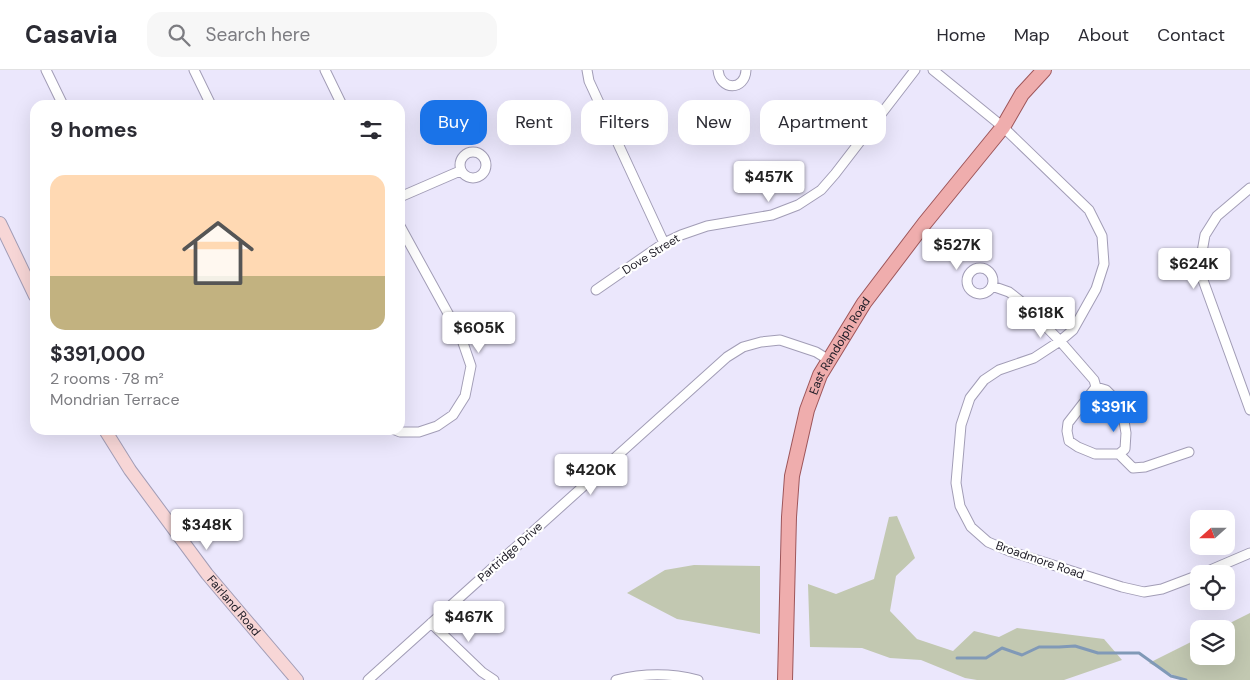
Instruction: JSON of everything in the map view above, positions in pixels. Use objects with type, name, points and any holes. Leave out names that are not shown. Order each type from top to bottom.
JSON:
[{"type":"main road","name":"East Randolph Road","points":[[785,680],[789,517],[792,476],[807,410],[820,375],[870,295],[924,224],[1003,127],[1022,94],[1044,70]]},
{"type":"main road","points":[[0,223],[30,286]]},
{"type":"main road","name":"Fairland Road","points":[[108,435],[130,470],[207,574],[296,680]]},
{"type":"street","points":[[46,70],[61,100]]},
{"type":"street","points":[[194,70],[209,100]]},
{"type":"street","points":[[587,70],[589,81],[664,243]]},
{"type":"street","points":[[718,70],[722,82],[732,86],[742,82],[746,70]]},
{"type":"street","name":"Dove Street","points":[[596,290],[664,243],[680,235],[707,226],[772,215],[798,205],[821,190],[915,70]]},
{"type":"street","name":"Broadmore Road","points":[[933,70],[1003,127],[1089,210],[1102,236],[1104,264],[1096,289],[1073,330],[1034,358],[999,370],[984,380],[970,398],[961,425],[956,483],[960,506],[971,528],[988,542],[1010,551],[1122,587],[1144,592],[1162,589],[1190,578]]},
{"type":"street","points":[[328,71],[340,100]]},
{"type":"street","points":[[405,195],[460,171]]},
{"type":"street","points":[[1250,188],[1217,216],[1205,235],[1199,268],[1250,410]]},
{"type":"street","points":[[405,235],[461,337],[471,366],[465,396],[453,415],[437,426],[419,432],[405,432]]},
{"type":"street","points":[[992,286],[1009,292],[1023,303],[1094,380],[1096,387]]},
{"type":"street","name":"Partridge Drive","points":[[368,680],[728,357],[743,347],[760,342],[780,340],[816,352],[829,360]]},
{"type":"street","points":[[1096,387],[1106,390],[1114,399],[1124,421],[1126,433],[1125,450],[1119,454],[1095,454],[1069,441],[1068,423],[1096,387]]},
{"type":"street","points":[[1119,454],[1133,468],[1145,467],[1189,452]]},
{"type":"street","name":"Broadmore Road","points":[[1221,565],[1250,553]]},
{"type":"street","points":[[431,623],[482,672],[494,680]]},
{"type":"street","points":[[616,680],[651,674],[698,680]]},
{"type":"green space","points":[[897,516],[915,558],[896,576],[890,611],[917,639],[953,651],[974,631],[999,637],[1017,628],[1104,639],[1122,660],[1064,680],[977,680],[965,678],[921,660],[890,658],[862,648],[810,647],[808,584],[836,594],[874,579],[889,517]]},
{"type":"green space","points":[[694,565],[760,566],[760,634],[677,619],[627,593],[665,570]]},
{"type":"green space","points":[[1250,613],[1250,680],[1183,680],[1149,663],[1190,642],[1190,665],[1235,665],[1235,620]]},
{"type":"waterway","points":[[957,658],[986,658],[1002,648],[1022,655],[1039,647],[1075,646],[1098,653],[1139,653],[1171,676],[1186,680]]}]
